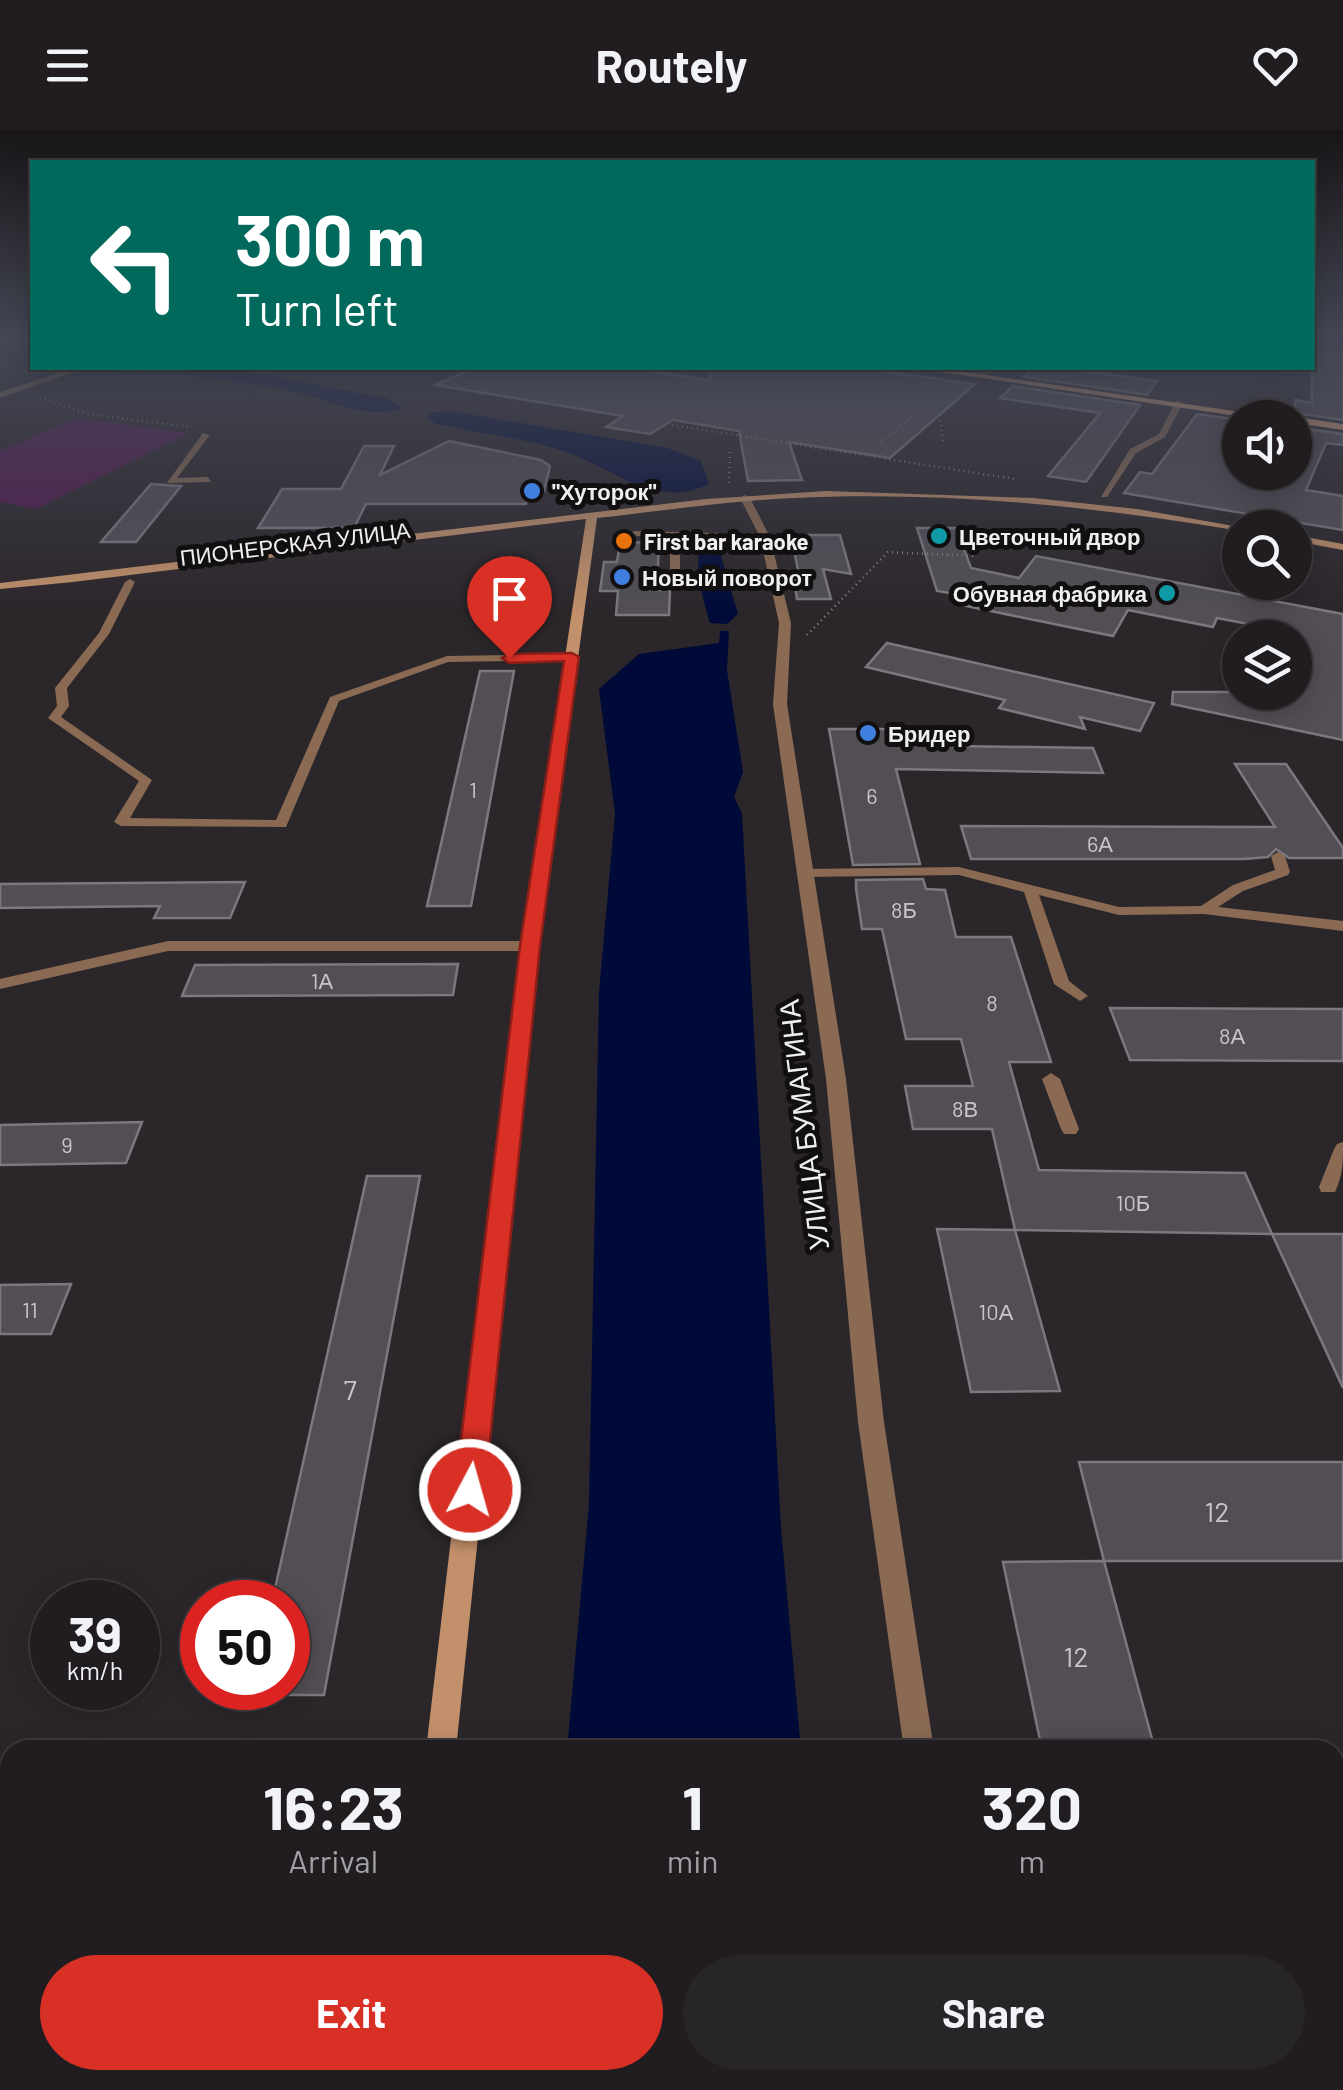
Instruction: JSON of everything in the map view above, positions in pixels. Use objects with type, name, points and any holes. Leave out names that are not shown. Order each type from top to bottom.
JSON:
[{"type":"main road","name":"ПИОНЕРСКАЯ УЛИЦА","points":[[0,586],[745,498],[874,494],[1027,498],[1222,525]]},
{"type":"main road","name":"ПИОНЕРСКАЯ УЛИЦА","points":[[0,596],[478,539],[592,516]]},
{"type":"main road","points":[[442,1740],[530,946],[592,516]]},
{"type":"main road","points":[[1312,541],[1343,546]]},
{"type":"street","name":"УЛИЦА БУМАГИНА","points":[[745,498],[766,537],[785,623],[780,704],[836,1079],[870,1422],[918,1740]]},
{"type":"lane","points":[[1104,495],[1133,451],[1164,431]]},
{"type":"lane","points":[[206,435],[170,481],[208,480]]},
{"type":"lane","points":[[637,533],[766,537]]},
{"type":"lane","points":[[675,534],[675,577]]},
{"type":"lane","points":[[130,582],[104,634],[60,688],[64,706],[54,718],[146,780],[120,822],[282,824],[334,700],[447,660],[572,657]]},
{"type":"lane","points":[[1204,910],[1238,888],[1283,872],[1278,856]]},
{"type":"lane","points":[[803,873],[959,871],[1118,911],[1204,910],[1343,926]]},
{"type":"lane","points":[[1030,889],[1062,984],[1080,996]]},
{"type":"lane","points":[[0,984],[168,946],[530,946]]},
{"type":"lane","points":[[1052,1079],[1070,1129]]},
{"type":"lane","points":[[1328,1187],[1343,1149]]},
{"type":"path","points":[[199,431],[206,435]]},
{"type":"path","points":[[713,431],[1020,480]]},
{"type":"path","points":[[881,442],[894,431]]},
{"type":"path","points":[[941,431],[942,442]]},
{"type":"path","points":[[729,491],[730,452]]},
{"type":"path","points":[[781,662],[888,552],[974,556]]},
{"type":"shaded area","points":[[45,431],[189,433],[36,509],[0,502],[0,451]]},
{"type":"shaded area","points":[[477,431],[571,431],[668,448],[701,461],[709,484],[688,491],[650,489],[576,456]]},
{"type":"shaded area","points":[[712,547],[719,549],[738,614],[727,624],[710,623],[701,588],[699,552]]},
{"type":"shaded area","points":[[720,631],[729,631],[727,670],[743,772],[734,797],[742,813],[781,1528],[800,1740],[568,1740],[589,1504],[599,992],[615,814],[599,689],[639,654],[719,643]]},
{"type":"building","points":[[739,431],[920,431],[890,458],[789,442],[802,480],[748,481]]},
{"type":"building","points":[[1085,431],[1121,431],[1086,482],[1048,476]]},
{"type":"building","points":[[1184,431],[1222,431],[1222,490],[1306,490],[1343,496],[1343,530],[1312,525],[1312,510],[1225,510],[1124,493],[1140,472],[1152,474]]},
{"type":"building","points":[[1312,431],[1343,434],[1343,445],[1326,443],[1312,476]]},
{"type":"building","points":[[449,441],[541,460],[550,466],[544,491],[529,491],[526,504],[366,504],[354,528],[258,528],[282,489],[341,489],[364,446],[394,446],[380,475]]},
{"type":"building","points":[[151,484],[181,486],[136,542],[101,542]]},
{"type":"building","points":[[917,528],[956,528],[971,568],[1019,578],[1036,556],[1222,591],[1222,600],[1269,600],[1343,614],[1343,740],[1172,704],[1173,692],[1222,692],[1222,710],[1312,710],[1312,620],[1217,618],[1213,627],[1128,610],[1113,636],[961,605],[967,596],[937,591]]},
{"type":"building","points":[[791,535],[840,535],[851,574],[823,569],[831,599],[797,599],[793,575],[799,575]]},
{"type":"building","name":"Новый поворот","points":[[620,542],[659,543],[657,590],[670,590],[669,615],[616,615],[618,591],[600,591],[604,562],[617,562]]},
{"type":"building","points":[[887,643],[1154,703],[1140,731],[1080,717],[1085,729],[999,708],[1005,700],[866,667]]},
{"type":"building","points":[[480,671],[514,671],[471,906],[427,906]]},
{"type":"building","points":[[829,729],[886,729],[890,745],[1093,748],[1103,773],[896,769],[920,864],[853,865]]},
{"type":"building","points":[[1235,764],[1286,764],[1343,848],[1343,858],[1289,858],[1276,849],[1268,857],[1244,859],[971,859],[961,826],[1275,827]]},
{"type":"building","points":[[923,879],[926,889],[945,890],[956,937],[1011,937],[1051,1062],[1009,1062],[1039,1170],[1245,1173],[1272,1234],[1015,1230],[992,1129],[913,1129],[905,1086],[973,1086],[961,1039],[906,1039],[882,929],[862,929],[856,880]]},
{"type":"building","points":[[245,882],[230,918],[154,918],[160,906],[0,908],[0,884]]},
{"type":"building","points":[[458,964],[453,995],[182,996],[195,965]]},
{"type":"building","points":[[1110,1008],[1343,1009],[1343,1061],[1130,1060]]},
{"type":"building","points":[[142,1122],[126,1163],[0,1165],[0,1125]]},
{"type":"building","points":[[367,1176],[420,1176],[324,1695],[310,1695],[310,1580],[277,1580]]},
{"type":"building","points":[[937,1229],[1015,1230],[1060,1391],[971,1392]]},
{"type":"building","points":[[1272,1234],[1343,1234],[1343,1388]]},
{"type":"building","points":[[71,1284],[51,1334],[0,1334],[0,1285]]},
{"type":"building","points":[[1079,1462],[1343,1462],[1343,1561],[1104,1561]]},
{"type":"building","points":[[1104,1561],[1152,1740],[1040,1740],[1003,1562]]},
{"type":"place","name":"\"Хуторок\"","points":[[532,491]]},
{"type":"place","name":"Цветочный двор","points":[[939,536]]},
{"type":"place","name":"First bar karaoke","points":[[624,541]]},
{"type":"place","name":"Новый поворот","points":[[622,577]]},
{"type":"place","name":"Обувная фабрика","points":[[1167,593]]},
{"type":"place","name":"Бридер","points":[[868,733]]},
{"type":"route","points":[[470,1490],[530,946],[572,657],[509,658]]}]
